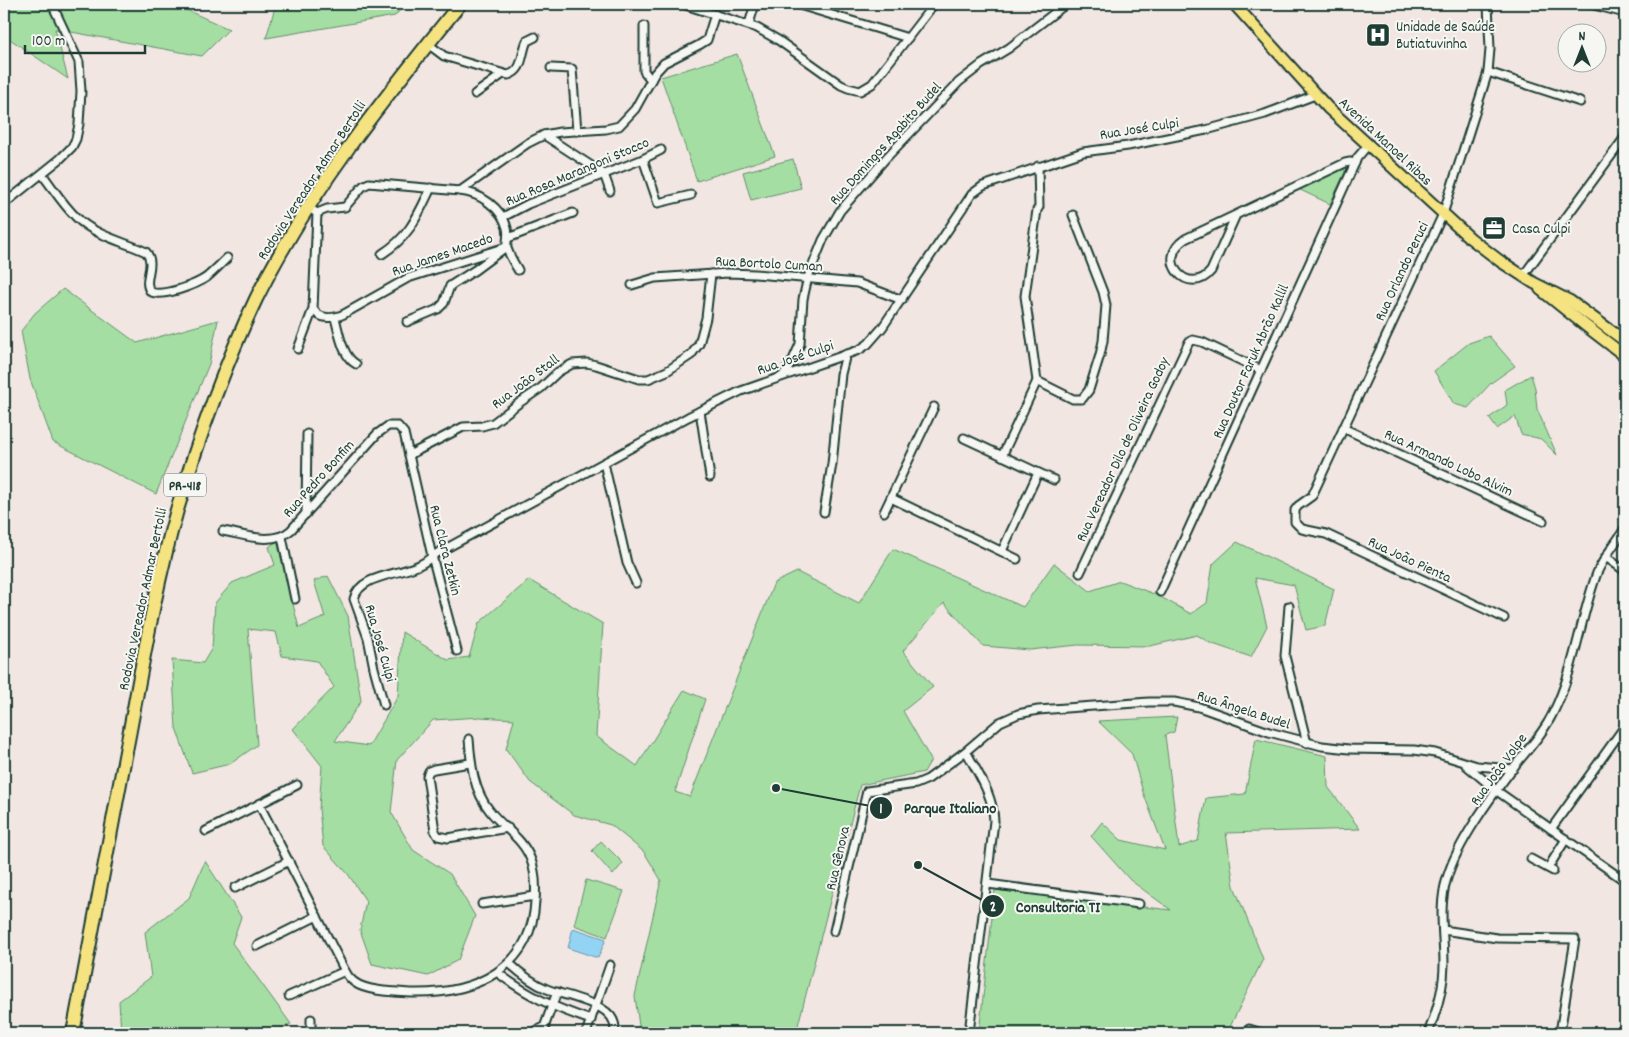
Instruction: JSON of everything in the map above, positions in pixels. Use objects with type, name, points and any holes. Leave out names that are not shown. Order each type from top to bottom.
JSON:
[{"type":"highway","name":"Rodovia Vereador Admar Bertolli","points":[[73,1033],[147,644],[177,511],[210,412],[256,300],[280,254],[313,211],[380,105],[460,4]]},
{"type":"main road","name":"Avenida Manoel Ribas","points":[[1234,4],[1315,95],[1443,214],[1485,250],[1534,283],[1570,301],[1625,341]]},
{"type":"main road","name":"Avenida Manoel Ribas","points":[[1534,283],[1547,296],[1625,356]]},
{"type":"main road","points":[[1586,326],[1594,325],[1625,341]]},
{"type":"street","points":[[4,204],[72,147],[79,124],[81,80],[79,62],[52,4]]},
{"type":"street","points":[[682,4],[704,7],[715,14],[749,24],[778,40],[842,85],[860,91],[865,90],[872,84],[908,38],[930,5]]},
{"type":"street","points":[[749,24],[755,4]]},
{"type":"street","points":[[796,4],[908,38]]},
{"type":"street","name":"Rua Domingos Agabito Budel","points":[[782,375],[792,362],[800,344],[803,299],[808,278],[823,240],[838,216],[886,158],[959,82],[980,65],[1010,48],[1066,4]]},
{"type":"street","name":"Rua Orlando Peruci","points":[[1302,529],[1295,522],[1295,510],[1312,496],[1443,214],[1488,72],[1490,49],[1488,4]]},
{"type":"street","points":[[1590,4],[1625,13]]},
{"type":"street","points":[[460,191],[528,143],[544,135],[619,126],[635,109],[651,80],[664,63],[707,40],[715,14]]},
{"type":"street","points":[[644,26],[644,72],[651,80]]},
{"type":"street","points":[[428,44],[444,56],[503,74],[514,73],[520,65],[527,41],[535,37]]},
{"type":"street","points":[[551,68],[572,69],[578,131]]},
{"type":"street","points":[[1488,72],[1580,102]]},
{"type":"street","points":[[475,94],[503,74]]},
{"type":"street","name":"Rua José Culpi","points":[[384,705],[368,638],[355,605],[356,593],[368,582],[427,562],[432,556],[700,411],[741,391],[863,347],[874,338],[902,300],[977,189],[1036,167],[1090,150],[1149,142],[1237,122],[1286,107],[1315,95]]},
{"type":"street","points":[[544,135],[604,174],[610,191]]},
{"type":"street","points":[[1523,276],[1625,137]]},
{"type":"street","name":"Rua Doutor Faruk Abrão Kallil","points":[[1160,592],[1357,158],[1369,144]]},
{"type":"street","name":"Rua Rosa Marangoni Stocco","points":[[503,217],[528,204],[643,159],[661,150]]},
{"type":"street","points":[[643,159],[658,203],[691,195]]},
{"type":"street","points":[[1236,215],[1211,271],[1202,279],[1197,280],[1185,279],[1177,272],[1172,259],[1176,247],[1185,239],[1348,162],[1355,163]]},
{"type":"street","points":[[1002,456],[1037,381],[1025,296],[1040,198],[1036,167]]},
{"type":"street","points":[[42,174],[69,211],[84,224],[109,238],[146,252],[151,261],[147,285],[151,292],[159,294],[199,282],[227,258]]},
{"type":"street","points":[[298,349],[313,309],[313,211],[345,207],[363,186],[369,183],[472,193],[493,206],[503,217],[507,228],[508,238],[506,246],[475,270],[450,286],[444,303],[438,309],[407,322]]},
{"type":"street","points":[[382,254],[408,232],[431,188]]},
{"type":"street","points":[[508,238],[573,213]]},
{"type":"street","points":[[1037,381],[1073,399],[1082,399],[1089,390],[1102,348],[1105,298],[1073,215]]},
{"type":"street","points":[[506,246],[518,270]]},
{"type":"street","name":"Rua James Macedo","points":[[335,318],[408,278],[506,246]]},
{"type":"street","name":"Rua Bortolo Cuman","points":[[632,285],[655,278],[712,274],[755,274],[857,283],[902,300]]},
{"type":"street","name":"Rua João Stall","points":[[409,455],[463,427],[482,426],[493,423],[541,388],[558,372],[572,364],[587,363],[596,365],[639,379],[648,379],[667,371],[691,355],[699,344],[706,318],[712,274]]},
{"type":"street","points":[[313,309],[319,315],[335,318],[346,352],[350,360],[356,364]]},
{"type":"street","name":"Rua Vereador Dilo de Oliveira Godoy","points":[[1080,573],[1186,346],[1193,340],[1202,342],[1261,370]]},
{"type":"street","points":[[824,512],[832,464],[841,374],[846,354]]},
{"type":"street","points":[[884,512],[934,407]]},
{"type":"street","points":[[700,411],[710,477]]},
{"type":"street","name":"Rua Pedro Bonfim","points":[[223,531],[266,539],[282,537],[306,514],[382,429],[394,425],[401,428],[409,455]]},
{"type":"street","name":"Rua Armando Lobo Alvim","points":[[1343,428],[1543,521]]},
{"type":"street","points":[[306,514],[308,434]]},
{"type":"street","points":[[964,438],[1054,480]]},
{"type":"street","name":"Rua Clara Zetkin","points":[[409,455],[432,556],[457,651]]},
{"type":"street","points":[[604,463],[627,563],[636,583]]},
{"type":"street","points":[[1002,551],[1038,472]]},
{"type":"street","points":[[891,498],[1017,559]]},
{"type":"street","name":"Rua João Volpe","points":[[1428,1033],[1442,989],[1444,964],[1442,897],[1448,874],[1466,837],[1497,791],[1539,736],[1553,713],[1567,678],[1598,573],[1625,528]]},
{"type":"street","name":"Rua João Pienta","points":[[1302,529],[1326,534],[1504,618]]},
{"type":"street","points":[[282,537],[296,599]]},
{"type":"street","points":[[1606,557],[1625,571]]},
{"type":"street","points":[[1289,606],[1285,656],[1306,743]]},
{"type":"street","name":"Rua Ângela Budel","points":[[867,792],[922,782],[966,751],[1000,722],[1018,714],[1038,710],[1162,702],[1199,706],[1256,728],[1306,743],[1336,748],[1399,749],[1426,752],[1489,768],[1513,769]]},
{"type":"street","points":[[1551,829],[1625,726]]},
{"type":"street","points":[[259,804],[345,971],[354,982],[367,988],[418,993],[466,986],[498,973],[518,952],[530,928],[534,914],[535,896],[534,872],[531,860],[521,841],[489,811],[474,781],[470,763],[469,739]]},
{"type":"street","points":[[966,751],[989,792],[994,809],[994,832],[969,1033]]},
{"type":"street","points":[[470,763],[429,771],[427,776],[435,831],[438,836],[448,838],[508,828]]},
{"type":"street","points":[[1464,763],[1497,791],[1625,881]]},
{"type":"street","points":[[206,831],[297,784]]},
{"type":"street","name":"Rua Gênova","points":[[834,931],[867,792]]},
{"type":"street","points":[[1531,859],[1551,870],[1566,839]]},
{"type":"street","points":[[235,888],[289,861]]},
{"type":"street","points":[[988,884],[1139,904]]},
{"type":"street","points":[[482,904],[535,896]]},
{"type":"street","points":[[257,946],[317,916]]},
{"type":"street","points":[[1443,930],[1497,938],[1575,939],[1560,1033]]},
{"type":"street","points":[[509,963],[530,980],[557,992],[596,1005],[613,1019],[616,1025],[614,1033]]},
{"type":"street","points":[[586,1033],[610,965]]},
{"type":"street","points":[[289,996],[345,971]]},
{"type":"street","points":[[498,973],[524,992],[552,1006],[590,1020]]},
{"type":"street","points":[[530,1033],[544,1030],[557,992]]},
{"type":"street","points":[[311,1019],[311,1033]]},
{"type":"street","points":[[1249,1029],[1262,1033]]},
{"type":"green space","points":[[4,4],[173,4],[229,29],[202,56],[55,29],[68,79],[4,35]]},
{"type":"green space","points":[[276,4],[405,4],[395,16],[266,38]]},
{"type":"green space","points":[[737,54],[775,156],[697,181],[661,77]]},
{"type":"green space","points":[[793,159],[801,188],[751,200],[743,172]]},
{"type":"green space","points":[[1342,166],[1345,172],[1330,204],[1296,188]]},
{"type":"green space","points":[[63,289],[137,343],[218,320],[209,364],[156,494],[53,442],[30,379],[21,331],[35,313]]},
{"type":"green space","points":[[1489,336],[1515,366],[1491,383],[1468,408],[1454,404],[1434,371],[1469,343]]},
{"type":"green space","points":[[1531,375],[1535,388],[1537,409],[1557,455],[1541,439],[1521,434],[1515,416],[1497,429],[1489,418],[1507,405],[1505,390]]},
{"type":"green space","points":[[277,541],[299,628],[325,617],[314,581],[328,576],[348,616],[361,701],[335,741],[369,746],[398,696],[402,632],[448,660],[469,657],[479,623],[529,580],[603,624],[596,736],[637,766],[684,690],[705,699],[675,792],[690,797],[774,583],[797,572],[859,603],[893,549],[1023,607],[1054,563],[1090,591],[1120,581],[1159,596],[1191,614],[1207,603],[1213,564],[1237,542],[1334,589],[1325,626],[1306,630],[1294,585],[1255,578],[1267,626],[1251,657],[1210,643],[1197,635],[1150,646],[1078,645],[1030,650],[983,646],[944,603],[903,651],[933,687],[903,711],[931,760],[924,772],[860,785],[796,1033],[640,1033],[635,996],[661,880],[644,852],[611,825],[574,815],[530,782],[506,749],[514,719],[480,717],[433,720],[397,760],[391,812],[413,850],[450,874],[475,916],[458,960],[428,976],[372,964],[360,930],[366,901],[348,874],[323,846],[319,809],[322,766],[293,729],[334,687],[317,661],[282,656],[276,632],[248,629],[257,745],[230,764],[192,773],[176,728],[172,660],[203,663],[212,648],[215,603],[232,583],[275,565],[269,547]]},
{"type":"green space","points":[[1177,717],[1174,732],[1165,735],[1179,847],[1198,841],[1206,798],[1245,794],[1256,739],[1327,756],[1328,787],[1360,829],[1226,833],[1234,886],[1263,959],[1227,1033],[979,1033],[995,890],[1171,910],[1130,880],[1091,836],[1102,822],[1121,840],[1165,850],[1143,792],[1132,754],[1098,721]]},
{"type":"green space","points":[[601,841],[623,863],[613,875],[592,851]]},
{"type":"green space","points":[[205,861],[241,917],[232,943],[291,1024],[271,1033],[121,1033],[119,1001],[151,977],[145,932],[189,898]]},
{"type":"green space","points":[[586,880],[624,891],[607,937],[574,925]]},
{"type":"water","points":[[573,928],[606,939],[598,958],[568,948]]},
{"type":"place","name":"Unidade de Saúde Butiatuvinha","points":[[1378,35]]},
{"type":"place","name":"Casa Culpi","points":[[1494,228]]},
{"type":"place","name":"Parque Italiano","points":[[776,788]]},
{"type":"place","name":"Consultoria TI","points":[[918,865]]}]
